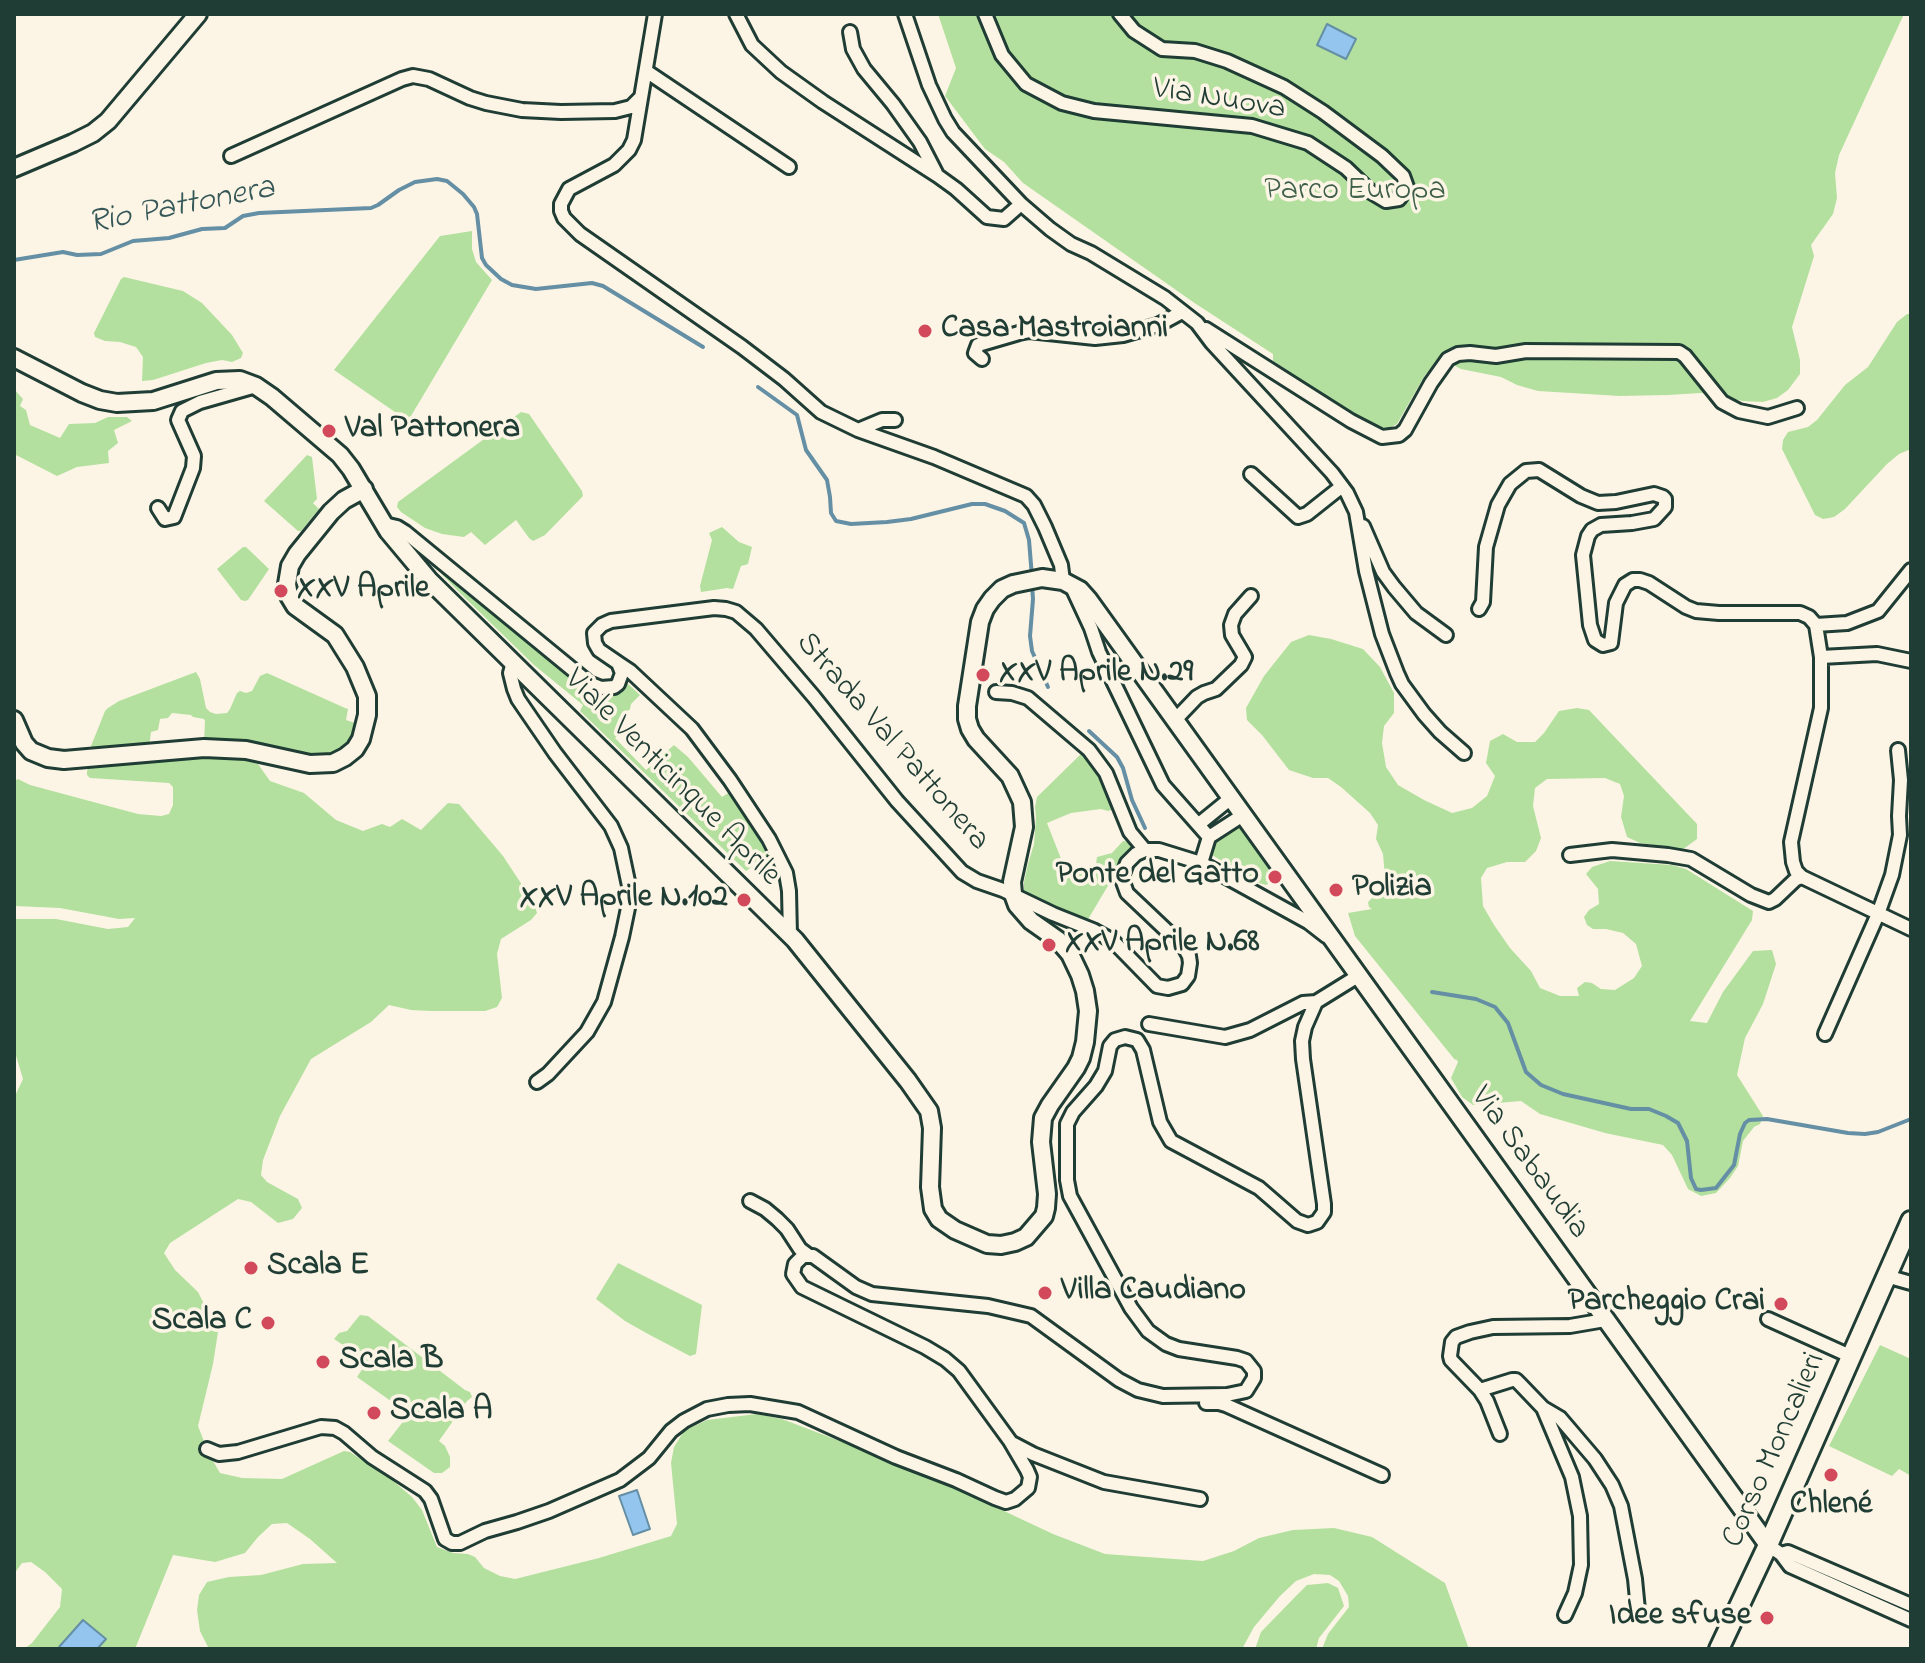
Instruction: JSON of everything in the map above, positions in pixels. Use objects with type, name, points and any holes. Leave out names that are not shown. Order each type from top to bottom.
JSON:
[{"type":"main road","name":"Corso Moncalieri","points":[[1719,1649],[1774,1549],[1850,1356],[1911,1221]]},
{"type":"street","points":[[14,168],[73,143],[108,121],[198,14]]},
{"type":"street","points":[[655,14],[634,140],[614,165],[569,189],[561,204],[564,218],[580,234],[742,347],[821,412],[858,430],[934,457],[1026,496],[1045,527],[1067,583],[1163,785],[1209,837]]},
{"type":"street","points":[[736,14],[752,45],[781,72],[938,176],[987,217],[1004,219],[1021,204]]},
{"type":"street","points":[[905,14],[929,85],[945,119],[953,132],[1021,204],[1071,244],[1165,298],[1197,323],[1351,421],[1382,437],[1399,435],[1405,430],[1448,359],[1470,353],[1496,356],[1526,351],[1679,352],[1722,402],[1739,411],[1768,417],[1797,408]]},
{"type":"street","name":"Via Nuova","points":[[985,14],[1002,55],[1026,84],[1062,103],[1094,111],[1252,126],[1308,143],[1346,168],[1371,192],[1386,201],[1399,199],[1407,187],[1403,176],[1382,156],[1284,87],[1227,61],[1195,51],[1162,49],[1134,31],[1120,14]]},
{"type":"street","points":[[850,32],[853,49],[864,69],[920,142],[938,176]]},
{"type":"street","points":[[646,71],[789,167]]},
{"type":"street","points":[[231,156],[413,76],[429,79],[486,103],[522,110],[615,111],[631,107],[640,98]]},
{"type":"street","points":[[982,359],[975,353],[978,345],[1019,333],[1029,331],[1095,338],[1112,336],[1153,327],[1182,312]]},
{"type":"street","points":[[1197,323],[1332,473],[1354,504],[1382,634],[1397,673],[1424,714],[1464,753]]},
{"type":"street","points":[[14,358],[82,393],[117,403],[153,401],[216,381],[240,380],[256,386]]},
{"type":"street","points":[[158,508],[165,519],[174,517],[193,468],[194,456],[178,420],[182,411],[200,402],[256,386]]},
{"type":"street","name":"Viale Venticinque Aprile","points":[[256,386],[340,455],[397,543],[429,580],[790,935],[929,1111],[932,1128],[930,1187],[933,1209],[939,1219],[972,1238],[1001,1245],[1026,1237],[1044,1216],[1047,1194],[1041,1129],[1043,1118],[1081,1058],[1088,1011],[1080,975],[1070,954],[1058,940],[1023,914],[1013,894]]},
{"type":"street","points":[[858,430],[882,420],[895,420]]},
{"type":"street","points":[[1479,609],[1483,602],[1486,547],[1498,505],[1510,484],[1526,471],[1533,469],[1545,473],[1598,503],[1659,494],[1665,499],[1665,507],[1654,519],[1601,525],[1592,530],[1585,542],[1583,555],[1590,625],[1595,640],[1606,645],[1611,643],[1616,603],[1625,585],[1633,580],[1649,583],[1696,611],[1800,613],[1809,617],[1816,625],[1821,657],[1821,708],[1791,842],[1793,862],[1802,877],[1911,929]]},
{"type":"street","points":[[1251,474],[1298,517],[1307,514],[1341,487]]},
{"type":"street","points":[[14,720],[31,751],[64,760],[204,748],[246,750],[320,764],[333,763],[345,757],[361,739],[367,715],[367,696],[355,667],[335,635],[291,601],[287,578],[297,554],[331,512],[344,500],[364,489]]},
{"type":"street","points":[[1358,519],[1383,572],[1394,587],[1416,613],[1446,635]]},
{"type":"street","points":[[384,524],[405,532],[594,686],[607,688],[618,684],[622,673],[618,663]]},
{"type":"street","points":[[1816,625],[1847,623],[1878,611],[1911,570]]},
{"type":"street","points":[[1013,894],[1013,871],[1024,827],[1022,802],[1010,776],[970,729],[967,706],[980,622],[985,609],[1002,589],[1024,580],[1042,578],[1067,583],[1088,599],[1332,941]]},
{"type":"street","points":[[1175,720],[1197,697],[1216,689],[1241,665],[1245,657],[1232,635],[1231,625],[1235,614],[1251,596]]},
{"type":"street","name":"Strada Val Pattonera","points":[[676,713],[630,671],[599,650],[594,633],[611,621],[714,608],[736,612],[756,629],[897,801],[962,872],[1093,930],[1113,941],[1157,986],[1178,986],[1188,976],[1189,956],[1184,947],[1127,893],[1123,882],[1127,863],[1145,850]]},
{"type":"street","points":[[1821,657],[1877,654],[1911,661]]},
{"type":"street","name":"Viale Venticinque Aprile","points":[[513,662],[510,673],[518,699],[611,826],[621,848],[629,886],[622,937],[604,1002],[587,1032],[537,1082]]},
{"type":"street","points":[[996,692],[1028,698],[1089,750],[1106,773],[1130,832],[1145,850],[1159,850],[1201,863],[1209,837],[1243,815]]},
{"type":"street","name":"Viale Venticinque Aprile","points":[[676,713],[716,759],[777,852],[786,873],[789,891],[790,935]]},
{"type":"street","points":[[1825,1034],[1892,875],[1900,835],[1898,750]]},
{"type":"street","points":[[1199,824],[1231,798]]},
{"type":"street","points":[[1570,855],[1612,850],[1691,859],[1751,895],[1769,902],[1802,877]]},
{"type":"street","name":"Via Sabaudia","points":[[1201,863],[1308,922],[1332,941],[1774,1549]]},
{"type":"street","points":[[1149,1024],[1225,1037],[1250,1030],[1303,1003],[1316,1002],[1358,976]]},
{"type":"street","points":[[750,1201],[777,1219],[800,1249],[856,1287],[872,1294],[988,1306],[1031,1316],[1119,1380],[1138,1390],[1167,1396],[1239,1394],[1251,1385],[1254,1371],[1246,1361],[1166,1344],[1139,1321],[1125,1298],[1070,1196],[1067,1133],[1070,1116],[1105,1071],[1110,1046],[1115,1040],[1125,1037],[1137,1040],[1143,1050],[1160,1122],[1171,1141],[1259,1188],[1297,1221],[1308,1225],[1317,1222],[1324,1212],[1324,1204],[1302,1041],[1316,1002]]},
{"type":"street","points":[[207,1449],[219,1454],[238,1452],[321,1427],[335,1428],[372,1457],[425,1491],[431,1499],[445,1539],[452,1543],[460,1543],[485,1531],[549,1511],[620,1480],[649,1458],[671,1431],[684,1421],[707,1409],[728,1405],[750,1404],[798,1412],[1006,1502],[1021,1496],[1029,1484],[1027,1470],[965,1378],[945,1359],[802,1287],[793,1269],[800,1258],[808,1255]]},
{"type":"street","points":[[1886,1276],[1911,1283]]},
{"type":"street","points":[[1768,1319],[1850,1356]]},
{"type":"street","points":[[1500,1434],[1480,1390],[1451,1360],[1450,1346],[1456,1337],[1493,1327],[1570,1326],[1605,1320]]},
{"type":"street","points":[[1480,1390],[1516,1380],[1543,1408],[1560,1418],[1595,1459],[1621,1506],[1638,1610]]},
{"type":"street","points":[[1167,1396],[1171,1403],[1176,1404],[1226,1405],[1382,1475]]},
{"type":"street","points":[[1543,1408],[1572,1477],[1580,1516],[1581,1565],[1575,1593],[1565,1615]]},
{"type":"street","points":[[1010,1441],[1033,1454],[1104,1482],[1200,1499]]},
{"type":"street","points":[[1774,1549],[1788,1552],[1911,1605]]},
{"type":"street","points":[[1774,1549],[1790,1566],[1911,1620]]},
{"type":"green space","name":"Parco Europa","points":[[938,14],[1904,14],[1839,155],[1833,214],[1811,245],[1814,256],[1792,327],[1800,374],[1788,390],[1777,398],[1763,402],[1701,393],[1620,396],[1538,391],[1501,377],[1461,369],[1441,359],[1425,375],[1397,424],[1389,428],[1379,427],[1351,411],[1273,361],[1273,354],[1023,183],[1004,162],[985,149],[945,96],[956,68]]},
{"type":"green space","points":[[472,231],[476,262],[492,280],[408,421],[334,370],[440,236]]},
{"type":"green space","points":[[124,277],[183,291],[202,303],[232,335],[243,353],[241,358],[232,362],[206,363],[142,381],[143,357],[136,347],[105,341],[95,337],[94,333]]},
{"type":"green space","points":[[1911,314],[1911,449],[1887,464],[1845,509],[1834,517],[1823,519],[1815,515],[1782,449],[1783,440],[1788,432],[1808,427],[1817,420],[1845,385],[1868,367],[1897,322]]},
{"type":"green space","points":[[14,389],[23,399],[20,406],[26,410],[30,425],[60,438],[69,424],[95,423],[108,417],[127,417],[132,421],[114,430],[118,443],[108,451],[109,463],[77,467],[57,476],[14,454]]},
{"type":"green space","points":[[521,412],[529,414],[583,496],[545,535],[533,541],[516,520],[485,545],[471,532],[464,537],[425,528],[397,507],[398,502]]},
{"type":"green space","points":[[307,455],[312,457],[317,499],[313,503],[319,509],[298,531],[264,501]]},
{"type":"green space","points":[[722,527],[739,542],[752,547],[748,564],[741,566],[733,589],[701,592],[712,540],[709,533]]},
{"type":"green space","points":[[243,547],[269,569],[245,601],[217,569]]},
{"type":"green space","points":[[429,559],[593,692],[610,696],[617,693],[625,681],[640,695],[618,720],[625,728],[615,738],[646,770],[674,745],[722,797],[733,790],[771,854],[746,871],[580,711],[583,705],[534,665]]},
{"type":"green space","points":[[1309,635],[1363,649],[1380,667],[1394,693],[1394,713],[1384,726],[1382,743],[1386,767],[1398,785],[1424,800],[1452,813],[1472,808],[1487,796],[1495,776],[1486,763],[1490,741],[1503,734],[1517,742],[1535,742],[1559,711],[1577,708],[1589,710],[1697,824],[1697,839],[1682,850],[1640,843],[1627,837],[1621,817],[1624,796],[1620,784],[1605,778],[1547,779],[1535,788],[1533,806],[1541,838],[1536,851],[1525,862],[1507,862],[1487,868],[1481,878],[1483,906],[1494,925],[1531,971],[1540,988],[1560,996],[1579,996],[1577,988],[1585,982],[1601,989],[1615,990],[1634,978],[1642,966],[1636,944],[1623,933],[1593,929],[1587,925],[1584,917],[1599,904],[1598,889],[1586,874],[1592,867],[1610,861],[1672,865],[1686,869],[1753,911],[1752,920],[1690,1021],[1707,1023],[1723,992],[1753,951],[1772,950],[1776,964],[1763,1004],[1745,1038],[1737,1075],[1763,1116],[1760,1124],[1743,1141],[1738,1166],[1716,1193],[1701,1196],[1688,1189],[1672,1155],[1663,1145],[1605,1133],[1540,1114],[1521,1101],[1473,1105],[1462,1097],[1451,1078],[1458,1062],[1355,936],[1348,913],[1372,909],[1368,902],[1378,892],[1385,877],[1383,854],[1376,839],[1378,825],[1370,813],[1328,778],[1313,778],[1289,770],[1247,720],[1246,708],[1264,676],[1291,642]]},
{"type":"green space","points":[[196,672],[206,708],[210,712],[227,713],[237,693],[252,691],[260,676],[267,673],[348,709],[346,720],[358,724],[353,742],[326,761],[204,743],[204,719],[172,713],[168,718],[160,719],[158,730],[151,732],[149,748],[92,751],[91,746],[108,708]]},
{"type":"green space","points":[[1083,752],[1107,788],[1115,809],[1071,813],[1047,823],[1067,874],[1096,864],[1097,857],[1112,853],[1123,841],[1130,842],[1131,847],[1087,921],[1024,891],[1034,844],[1037,797]]},
{"type":"green space","points":[[181,756],[232,757],[258,764],[270,781],[304,793],[336,820],[363,831],[382,824],[390,827],[402,819],[421,830],[448,803],[459,804],[503,856],[534,903],[537,913],[501,939],[497,954],[502,998],[497,1007],[485,1011],[431,1011],[389,1005],[371,1022],[311,1059],[280,1116],[263,1160],[261,1175],[267,1182],[298,1199],[302,1208],[293,1219],[278,1223],[251,1202],[238,1199],[170,1243],[164,1253],[175,1270],[198,1292],[218,1332],[198,1426],[220,1473],[242,1478],[282,1479],[344,1451],[350,1452],[412,1497],[422,1510],[437,1547],[468,1554],[484,1568],[515,1579],[671,1536],[677,1524],[671,1463],[674,1447],[684,1431],[707,1420],[757,1414],[782,1419],[921,1472],[1053,1534],[1105,1554],[1203,1561],[1234,1551],[1259,1538],[1293,1530],[1334,1528],[1372,1537],[1445,1583],[1469,1649],[1322,1649],[1328,1634],[1349,1607],[1348,1596],[1339,1581],[1330,1575],[1314,1574],[1296,1581],[1280,1596],[1254,1627],[1242,1649],[209,1649],[200,1631],[197,1610],[199,1595],[207,1582],[261,1575],[303,1564],[337,1563],[287,1523],[272,1524],[245,1553],[215,1562],[173,1555],[135,1649],[24,1649],[60,1607],[62,1589],[31,1562],[22,1563],[14,1574],[14,1098],[23,1079],[14,1049],[14,919],[56,919],[108,929],[128,927],[135,918],[119,919],[60,908],[14,906],[14,781],[18,779],[138,814],[161,816],[169,814],[173,805],[173,787],[169,783],[90,778],[87,771],[97,764]]},
{"type":"green space","points":[[1239,826],[1274,871],[1274,878],[1266,885],[1212,855],[1217,837],[1229,828]]},
{"type":"green space","points":[[618,1263],[702,1305],[696,1354],[690,1356],[648,1334],[596,1299]]},
{"type":"green space","points":[[360,1315],[368,1316],[470,1392],[472,1397],[439,1441],[450,1457],[450,1467],[442,1473],[434,1473],[388,1441],[409,1414],[357,1377],[364,1363],[361,1357],[334,1339],[339,1333],[347,1331]]},
{"type":"green space","points":[[1880,1345],[1911,1359],[1911,1476],[1899,1469],[1892,1476],[1829,1446]]},
{"type":"green space","points":[[1328,1583],[1338,1588],[1344,1606],[1319,1638],[1316,1649],[1255,1649],[1261,1632],[1307,1585]]},
{"type":"water","points":[[1327,24],[1356,39],[1346,59],[1317,45]]},
{"type":"water","points":[[637,1490],[650,1529],[633,1535],[619,1496]]},
{"type":"water","points":[[83,1620],[106,1639],[97,1649],[59,1647]]},
{"type":"waterway","name":"Rio Pattonera","points":[[14,260],[63,252],[101,254],[133,241],[225,228],[243,216],[259,213],[371,208],[415,182],[437,179],[447,181],[474,207],[482,258],[501,279],[512,285],[536,289],[592,283],[603,286],[703,347]]},
{"type":"waterway","name":"Rio Pattonera","points":[[758,387],[797,415],[806,450],[827,480],[831,513],[836,521],[851,524],[887,522],[985,504],[1005,511],[1024,523],[1029,540],[1032,577]]},
{"type":"waterway","name":"Rio Pattonera","points":[[1032,585],[1032,651],[1048,687]]},
{"type":"waterway","name":"Rio Pattonera","points":[[1089,731],[1117,757],[1145,828]]},
{"type":"waterway","name":"Rio Pattonera","points":[[1432,992],[1476,999],[1495,1007],[1508,1023],[1526,1072],[1541,1085],[1563,1094],[1631,1109],[1649,1109],[1678,1123],[1687,1141],[1691,1178],[1696,1189],[1716,1188],[1734,1165],[1740,1134],[1749,1120],[1767,1119],[1865,1134],[1911,1119]]},
{"type":"place","name":"Casa Mastroianni","points":[[925,331]]},
{"type":"place","name":"Val Pattonera","points":[[329,431]]},
{"type":"place","name":"XXV Aprile","points":[[281,591]]},
{"type":"place","name":"XXV Aprile N.29","points":[[983,675]]},
{"type":"place","name":"Ponte del Gatto","points":[[1275,877]]},
{"type":"place","name":"Polizia","points":[[1336,890]]},
{"type":"place","name":"XXV Aprile N.102","points":[[744,900]]},
{"type":"place","name":"XXV Aprile N.68","points":[[1049,945]]},
{"type":"place","name":"Scala E","points":[[251,1268]]},
{"type":"place","name":"Villa Caudiano","points":[[1045,1293]]},
{"type":"place","name":"Parcheggio Crai","points":[[1781,1304]]},
{"type":"place","name":"Scala C","points":[[268,1323]]},
{"type":"place","name":"Scala B","points":[[323,1362]]},
{"type":"place","name":"Scala A","points":[[374,1413]]},
{"type":"place","name":"Chlené","points":[[1831,1475]]},
{"type":"place","name":"Idee sfuse","points":[[1767,1618]]}]
